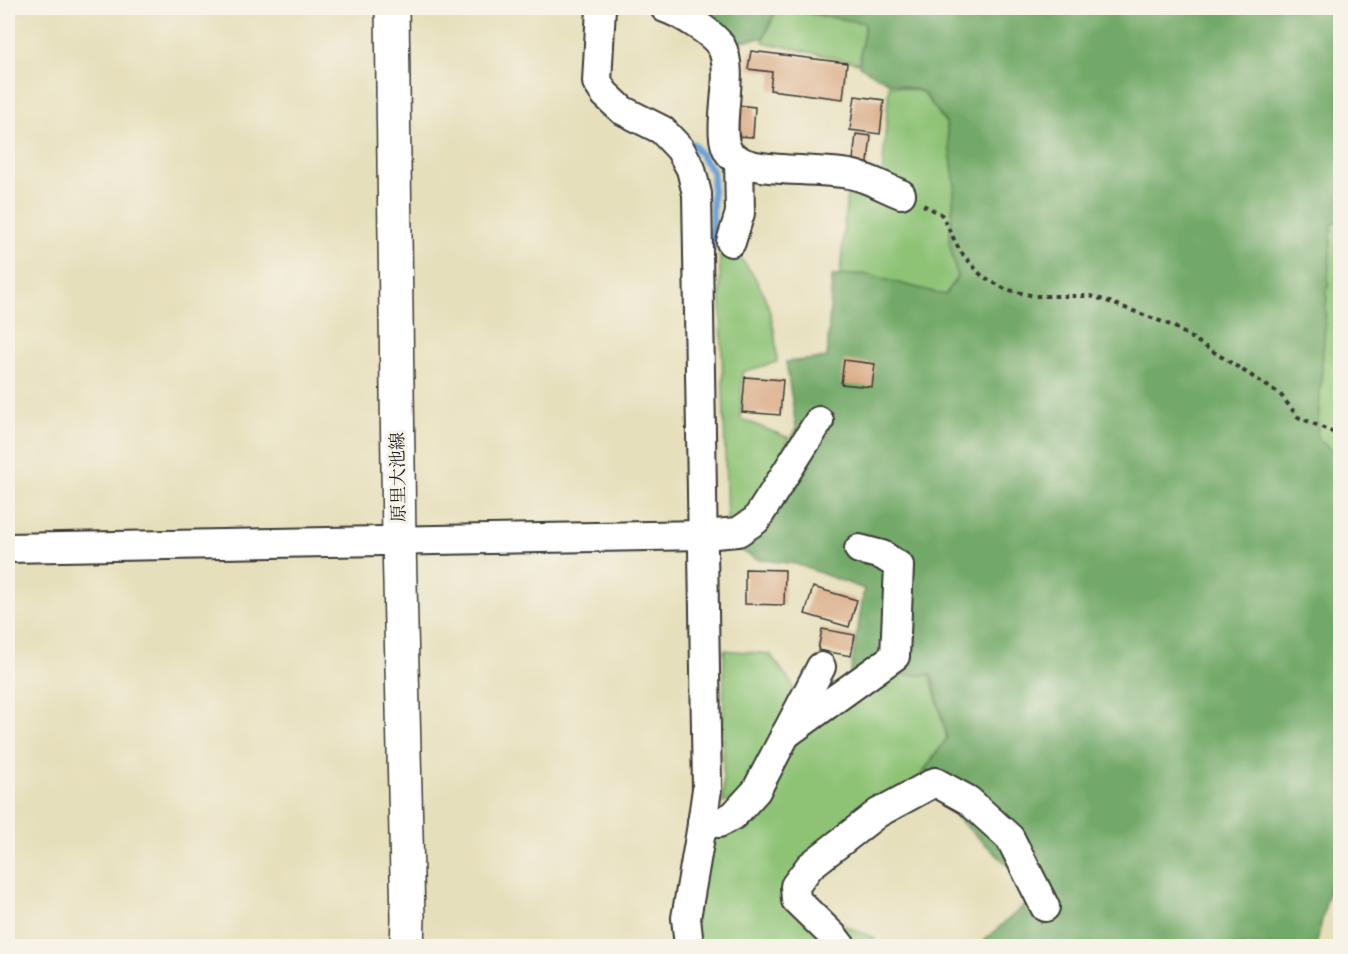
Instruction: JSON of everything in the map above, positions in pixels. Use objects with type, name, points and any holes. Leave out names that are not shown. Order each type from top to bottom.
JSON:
[{"type":"main road","name":"原里大池線","points":[[392,8],[407,946]]},
{"type":"street","points":[[601,8],[597,82],[605,94],[622,110],[662,130],[680,149],[691,170],[697,194],[706,789],[686,918],[689,946]]},
{"type":"street","points":[[665,8],[678,12],[721,46],[728,70],[723,139],[732,156],[752,166],[854,175],[901,194]]},
{"type":"street","points":[[731,242],[740,213],[739,160]]},
{"type":"street","points":[[8,548],[703,535],[738,532],[756,520],[819,421]]},
{"type":"street","points":[[785,735],[896,656],[899,566],[882,555],[859,549]]},
{"type":"street","points":[[702,822],[719,823],[734,815],[756,791],[821,667]]},
{"type":"street","points":[[841,946],[796,900],[795,886],[810,866],[878,813],[935,782],[968,800],[1010,838],[1045,907]]},
{"type":"path","points":[[901,194],[941,214],[960,251],[982,276],[1005,289],[1034,296],[1089,296],[1173,326],[1280,394],[1298,417],[1341,435]]},
{"type":"green space","points":[[676,8],[777,8],[763,38],[718,44]]},
{"type":"green space","points":[[777,8],[865,23],[859,63],[763,42]]},
{"type":"green space","points":[[779,8],[1340,8],[1340,220],[1332,224],[1317,438],[1340,458],[1340,843],[1316,946],[978,946],[1038,893],[917,781],[947,738],[932,675],[850,676],[864,589],[796,564],[756,559],[739,549],[765,522],[796,427],[786,362],[827,358],[832,276],[864,274],[945,295],[957,277],[949,241],[955,185],[946,123],[923,92],[888,82],[859,66],[865,23]]},
{"type":"green space","points":[[889,85],[923,92],[946,123],[955,185],[949,241],[957,277],[945,295],[864,274],[840,276],[847,191],[882,180]]},
{"type":"green space","points":[[1340,220],[1340,457],[1317,438],[1332,224]]},
{"type":"green space","points":[[719,240],[746,264],[756,278],[769,310],[776,344],[777,362],[742,372],[741,419],[789,438],[750,514],[727,523]]},
{"type":"green space","points":[[724,650],[770,654],[792,684],[796,700],[744,793],[723,803]]},
{"type":"green space","points":[[929,671],[947,738],[917,781],[791,903],[874,938],[876,946],[689,946],[707,827],[734,815],[805,698],[855,679]]},
{"type":"building","points":[[751,51],[847,63],[843,99],[770,90],[772,72],[748,69]]},
{"type":"building","points":[[855,96],[884,100],[880,134],[850,130]]},
{"type":"building","points":[[737,105],[755,107],[753,137],[735,136]]},
{"type":"building","points":[[856,134],[871,136],[867,171],[852,169]]},
{"type":"building","points":[[844,360],[875,364],[872,387],[841,384]]},
{"type":"building","points":[[745,377],[783,380],[780,415],[742,412]]},
{"type":"building","points":[[745,569],[785,570],[784,605],[745,604]]},
{"type":"building","points":[[813,587],[857,600],[849,627],[805,614]]},
{"type":"building","points":[[822,629],[855,635],[851,656],[818,650]]},
{"type":"building","points":[[1340,898],[1340,913],[1335,911]]},
{"type":"waterway","points":[[693,144],[713,172],[712,249]]}]
